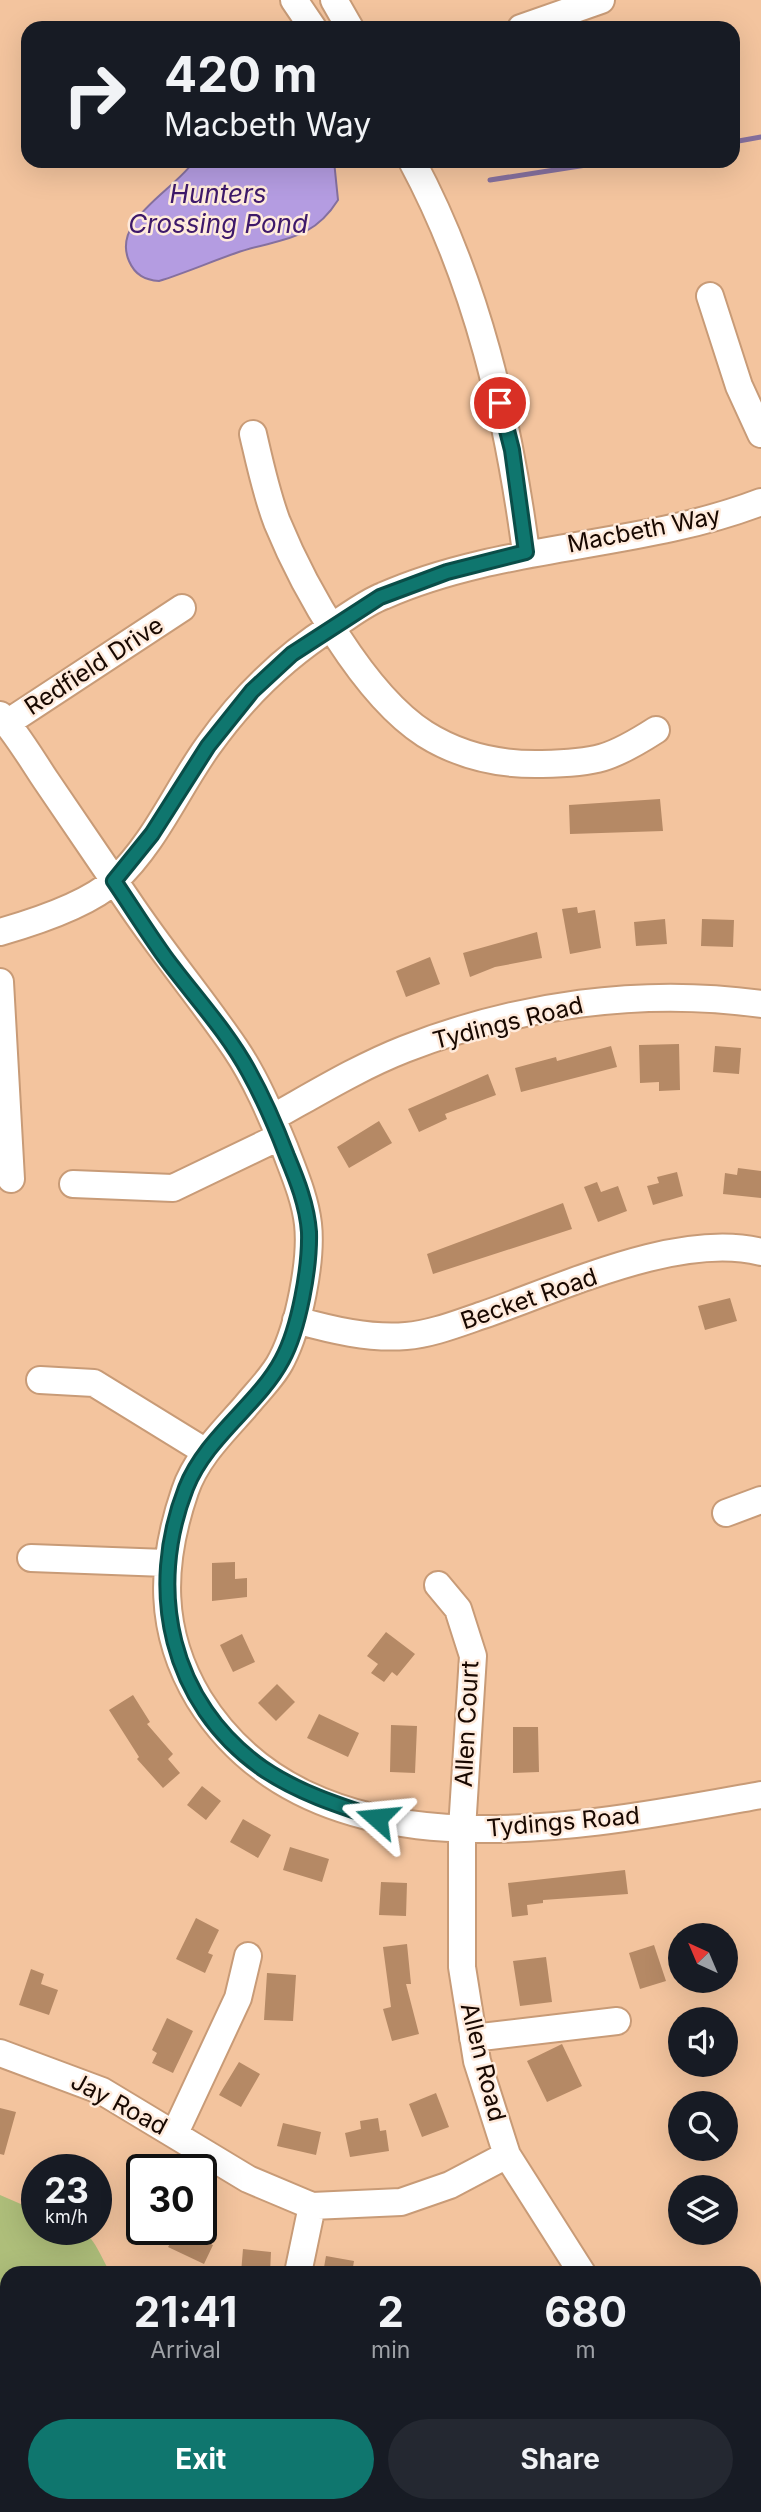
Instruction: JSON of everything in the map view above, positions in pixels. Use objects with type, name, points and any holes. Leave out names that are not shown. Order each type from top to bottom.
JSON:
[{"type":"street","points":[[294,0],[308,21]]},
{"type":"street","points":[[334,0],[346,21]]},
{"type":"street","points":[[541,21],[601,0]]},
{"type":"street","points":[[415,168],[450,243],[482,334],[512,450],[526,552]]},
{"type":"street","points":[[710,296],[739,386],[761,434]]},
{"type":"street","points":[[253,435],[277,522],[332,626],[384,699],[403,716],[435,739],[486,760],[524,765],[607,758],[656,730]]},
{"type":"street","name":"Macbeth Way","points":[[0,932],[41,920],[114,881],[152,834],[208,746],[252,691],[292,654],[332,626],[391,592],[447,572],[526,552],[647,533],[733,513],[761,502]]},
{"type":"street","name":"Redfield Drive","points":[[4,719],[181,608]]},
{"type":"street","name":"Tydings Road","points":[[4,719],[164,955],[234,1048],[276,1127],[298,1183],[308,1223],[309,1251],[296,1320],[282,1361],[206,1452],[186,1487],[166,1563],[172,1637],[185,1676],[209,1714],[239,1750],[264,1769],[326,1802],[377,1818],[462,1829],[547,1828],[626,1819],[761,1796]]},
{"type":"street","points":[[0,982],[11,1179]]},
{"type":"street","name":"Tydings Road","points":[[276,1127],[404,1049],[502,1020],[570,1004],[653,996],[761,1004]]},
{"type":"street","points":[[73,1184],[173,1188],[276,1127]]},
{"type":"street","name":"Becket Road","points":[[296,1320],[345,1332],[408,1336],[453,1325],[656,1256],[697,1248],[761,1252]]},
{"type":"street","points":[[40,1380],[94,1383],[206,1452]]},
{"type":"street","points":[[726,1513],[761,1500]]},
{"type":"street","points":[[31,1558],[166,1563]]},
{"type":"street","name":"Allen Court","points":[[438,1585],[458,1609],[472,1656],[462,1829]]},
{"type":"street","name":"Allen Road","points":[[462,1829],[462,1967],[477,2062],[507,2155],[578,2266]]},
{"type":"street","points":[[175,2133],[239,1998],[248,1956]]},
{"type":"street","points":[[473,2038],[617,2021]]},
{"type":"street","name":"Jay Road","points":[[0,2053],[102,2091],[248,2179],[312,2206],[401,2202],[450,2185],[507,2155]]},
{"type":"street","points":[[299,2266],[312,2206]]},
{"type":"green space","points":[[0,2195],[21,2204],[21,2245],[95,2245],[106,2266],[0,2266]]},
{"type":"water","name":"Hunters Crossing Pond","points":[[188,168],[335,168],[338,200],[317,224],[293,237],[236,253],[159,281],[145,278],[134,270],[129,261],[126,246],[129,232],[148,206]]},
{"type":"building","points":[[660,799],[663,831],[570,834],[569,805]]},
{"type":"building","points":[[577,907],[578,913],[595,910],[601,948],[570,954],[562,909]]},
{"type":"building","points":[[665,919],[667,944],[636,946],[634,922]]},
{"type":"building","points":[[702,919],[734,920],[733,947],[701,946]]},
{"type":"building","points":[[537,932],[542,958],[495,967],[470,977],[463,953]]},
{"type":"building","points":[[430,957],[440,984],[406,997],[396,971]]},
{"type":"building","points":[[679,1044],[680,1090],[659,1091],[659,1082],[640,1083],[639,1045]]},
{"type":"building","points":[[611,1046],[617,1067],[521,1092],[515,1068],[556,1057],[557,1061]]},
{"type":"building","points":[[715,1046],[741,1048],[739,1074],[713,1072]]},
{"type":"building","points":[[488,1074],[496,1095],[445,1114],[447,1119],[419,1132],[408,1109]]},
{"type":"building","points":[[379,1121],[392,1143],[349,1168],[337,1147]]},
{"type":"building","points":[[738,1168],[761,1171],[761,1198],[723,1194],[725,1173],[737,1175]]},
{"type":"building","points":[[677,1172],[683,1196],[653,1205],[647,1186],[659,1183],[657,1177]]},
{"type":"building","points":[[597,1182],[601,1192],[618,1186],[627,1211],[598,1222],[584,1187]]},
{"type":"building","points":[[563,1203],[572,1229],[433,1274],[427,1254]]},
{"type":"building","points":[[730,1298],[737,1321],[705,1330],[698,1306]]},
{"type":"building","points":[[235,1562],[235,1579],[247,1578],[247,1597],[212,1601],[212,1563]]},
{"type":"building","points":[[386,1632],[415,1654],[397,1676],[392,1672],[384,1682],[371,1673],[378,1664],[367,1656]]},
{"type":"building","points":[[242,1634],[255,1662],[233,1672],[220,1645]]},
{"type":"building","points":[[277,1684],[295,1702],[276,1721],[258,1703]]},
{"type":"building","points":[[133,1695],[150,1722],[147,1724],[173,1754],[168,1759],[180,1773],[163,1788],[137,1759],[139,1757],[109,1710]]},
{"type":"building","points":[[319,1714],[359,1733],[348,1757],[307,1738]]},
{"type":"building","points":[[391,1725],[417,1726],[415,1773],[390,1772]]},
{"type":"building","points":[[513,1727],[538,1727],[539,1772],[513,1773]]},
{"type":"building","points":[[202,1786],[221,1801],[206,1820],[187,1805]]},
{"type":"building","points":[[243,1819],[271,1835],[258,1858],[230,1842]]},
{"type":"building","points":[[290,1847],[329,1859],[322,1882],[283,1870]]},
{"type":"building","points":[[625,1870],[628,1894],[543,1900],[543,1903],[527,1905],[528,1915],[512,1917],[508,1883]]},
{"type":"building","points":[[381,1882],[407,1883],[406,1916],[379,1915]]},
{"type":"building","points":[[196,1918],[219,1930],[208,1953],[213,1955],[205,1973],[176,1959]]},
{"type":"building","points":[[407,1944],[411,1984],[406,1984],[419,2034],[392,2041],[383,2009],[391,2007],[383,1947]]},
{"type":"building","points":[[654,1945],[666,1981],[640,1989],[629,1953]]},
{"type":"building","points":[[546,1957],[552,2002],[520,2006],[513,1961]]},
{"type":"building","points":[[31,1969],[44,1974],[41,1984],[58,1990],[49,2015],[19,2005]]},
{"type":"building","points":[[267,1973],[296,1975],[293,2021],[264,2020]]},
{"type":"building","points":[[167,2018],[193,2031],[173,2073],[152,2063],[157,2053],[152,2050]]},
{"type":"building","points":[[562,2044],[582,2086],[547,2102],[527,2061]]},
{"type":"building","points":[[239,2062],[260,2074],[241,2107],[219,2095]]},
{"type":"building","points":[[436,2093],[449,2127],[422,2137],[409,2104]]},
{"type":"building","points":[[0,2108],[16,2112],[4,2155],[0,2154]]},
{"type":"building","points":[[378,2118],[380,2131],[386,2130],[389,2151],[350,2157],[345,2133],[361,2129],[360,2121]]},
{"type":"building","points":[[283,2123],[321,2132],[316,2155],[277,2146]]},
{"type":"building","points":[[169,2245],[213,2245],[204,2264],[168,2247]]},
{"type":"building","points":[[243,2249],[271,2252],[270,2266],[242,2266]]},
{"type":"building","points":[[326,2256],[354,2261],[353,2266],[324,2266]]},
{"type":"waterway","points":[[740,141],[761,137]]},
{"type":"waterway","points":[[490,180],[567,168]]},
{"type":"route","points":[[377,1818],[326,1802],[264,1769],[239,1750],[209,1714],[185,1676],[172,1637],[166,1563],[186,1487],[206,1452],[282,1361],[296,1320],[309,1251],[308,1223],[298,1183],[272,1118],[250,1073],[114,881],[152,834],[208,746],[252,691],[292,654],[380,597],[447,572],[526,552],[512,450],[500,403]]}]
